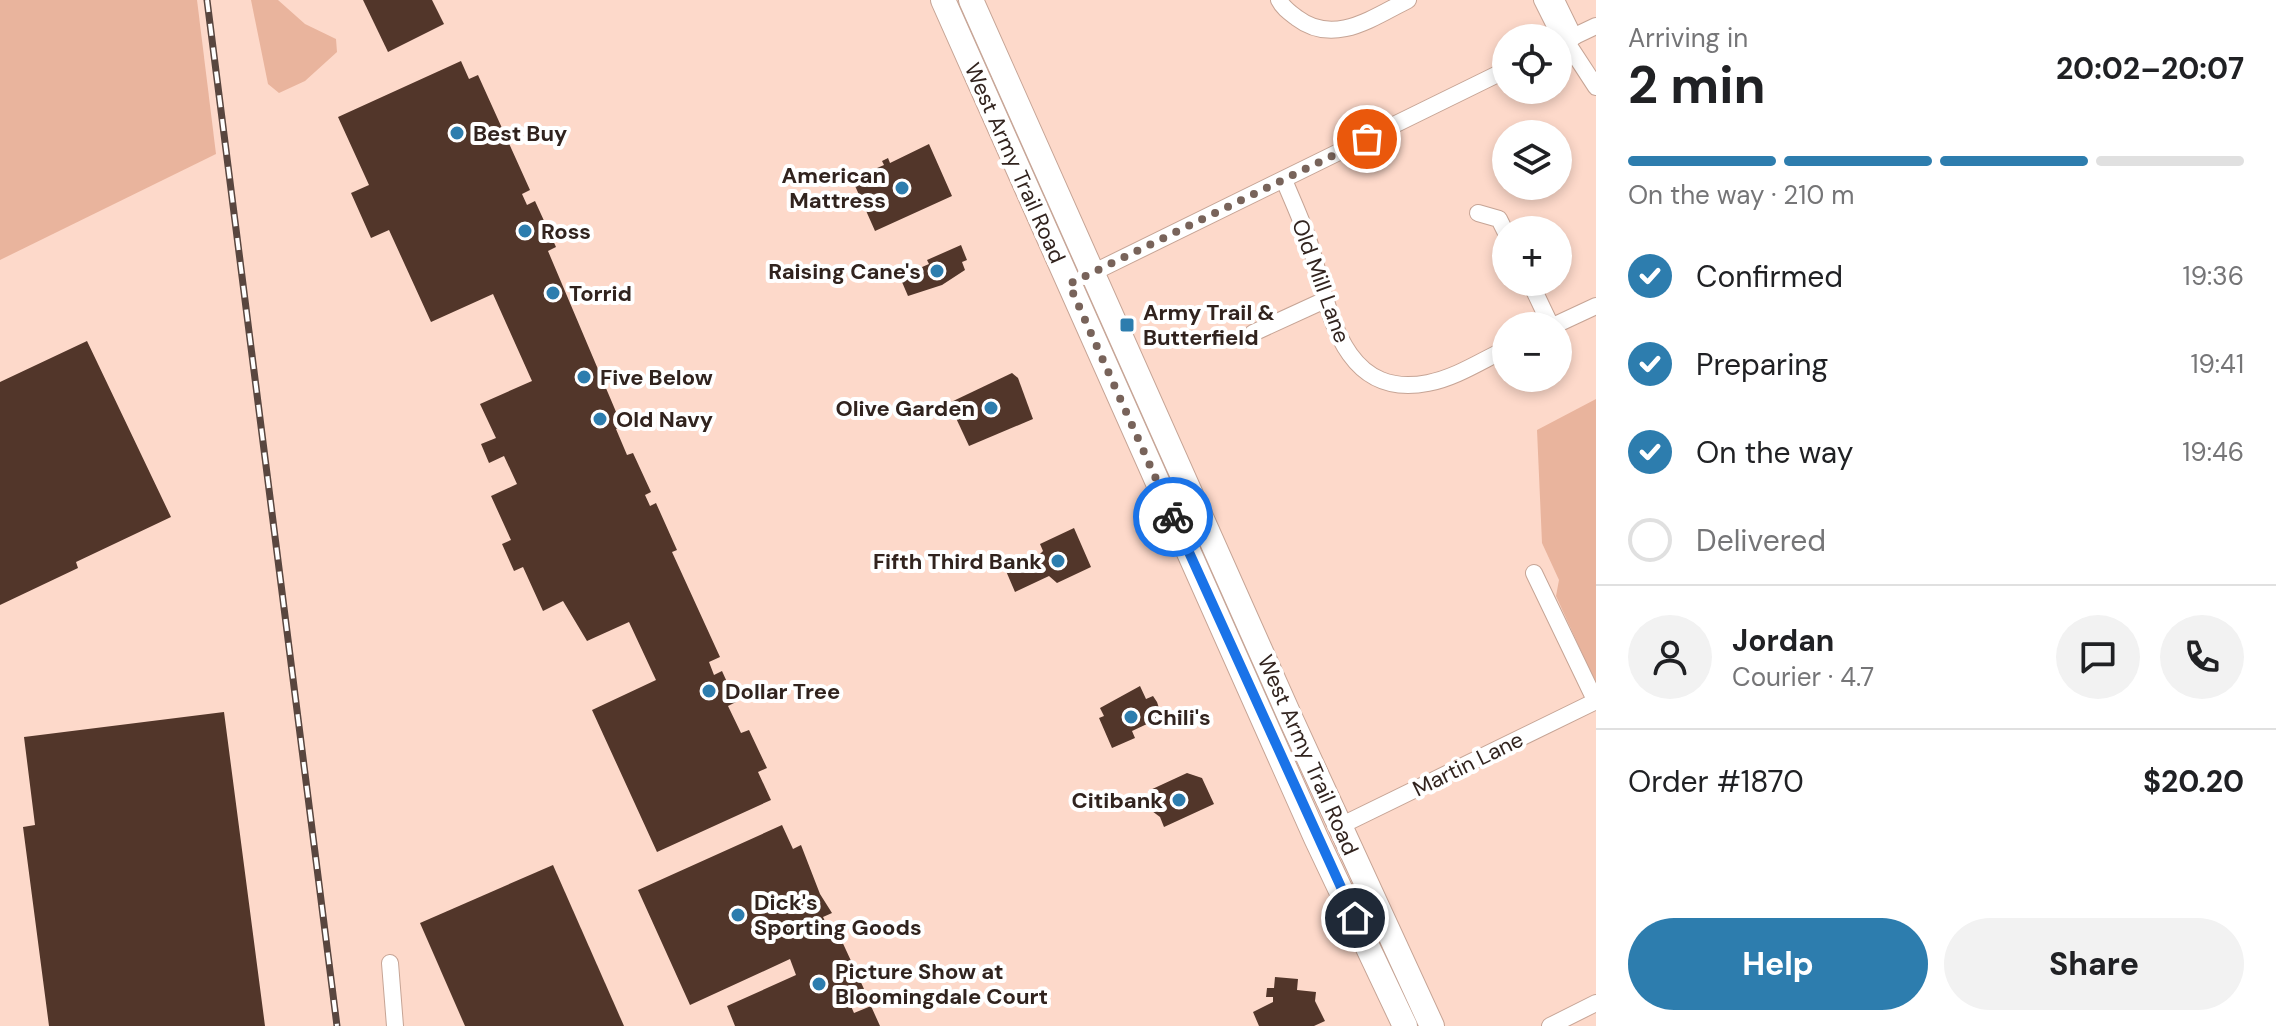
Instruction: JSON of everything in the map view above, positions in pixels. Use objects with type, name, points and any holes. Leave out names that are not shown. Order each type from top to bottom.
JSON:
[{"type":"main road","name":"West Army Trail Road","points":[[943,0],[1316,838],[1405,1026]]},
{"type":"main road","name":"West Army Trail Road","points":[[971,0],[1091,273],[1432,1026]]},
{"type":"main road","points":[[1198,573],[1222,564]]},
{"type":"main road","points":[[1316,838],[1352,853]]},
{"type":"street","points":[[1279,0],[1282,6],[1311,29],[1343,32],[1408,0]]},
{"type":"street","points":[[1542,0],[1555,24]]},
{"type":"street","points":[[1556,0],[1561,24]]},
{"type":"street","points":[[1572,38],[1596,26]]},
{"type":"street","points":[[1572,51],[1596,87]]},
{"type":"street","points":[[1069,284],[1492,77]]},
{"type":"street","name":"Old Mill Lane","points":[[1284,180],[1310,245],[1325,300],[1346,352],[1368,372],[1393,382],[1423,384],[1438,381],[1492,356]]},
{"type":"street","points":[[1478,213],[1492,217]]},
{"type":"street","points":[[1253,333],[1325,300]]},
{"type":"street","points":[[1572,317],[1596,306]]},
{"type":"street","points":[[1534,573],[1596,702]]},
{"type":"street","name":"Martin Lane","points":[[1340,826],[1596,702]]},
{"type":"street","points":[[390,963],[395,1026]]},
{"type":"street","points":[[1550,1026],[1596,1003]]},
{"type":"shaded area","points":[[0,0],[197,0],[216,154],[0,260]]},
{"type":"shaded area","points":[[251,0],[278,0],[305,24],[336,39],[337,52],[305,81],[279,93],[268,84]]},
{"type":"shaded area","points":[[1596,399],[1596,684],[1556,596],[1559,580],[1542,543],[1537,430]]},
{"type":"building","points":[[363,0],[432,0],[444,24],[388,52]]},
{"type":"building","points":[[461,61],[469,79],[478,75],[530,190],[522,194],[527,205],[535,201],[556,247],[548,251],[622,426],[616,429],[627,455],[633,453],[651,492],[645,495],[650,506],[656,503],[677,550],[672,552],[720,657],[709,662],[714,675],[722,671],[736,702],[728,706],[741,733],[749,730],[767,768],[758,772],[771,800],[657,852],[592,710],[656,680],[629,622],[587,641],[563,601],[543,611],[523,567],[514,571],[502,544],[511,540],[491,496],[517,484],[504,456],[489,463],[481,444],[496,438],[480,404],[532,381],[493,294],[431,322],[389,230],[371,238],[351,193],[369,185],[338,117]]},
{"type":"building","name":"American Mattress","points":[[929,144],[952,196],[875,231],[852,179],[884,165],[882,161],[888,158],[890,163]]},
{"type":"building","name":"Raising Cane's","points":[[961,245],[967,260],[962,262],[965,270],[942,285],[908,296],[902,282],[908,279],[906,274],[929,264],[927,260]]},
{"type":"building","points":[[87,341],[171,517],[76,562],[78,568],[0,605],[0,382]]},
{"type":"building","name":"Olive Garden","points":[[1012,373],[1018,378],[1033,419],[969,446],[949,403]]},
{"type":"building","name":"Fifth Third Bank","points":[[1074,528],[1091,567],[1057,583],[1049,576],[1015,592],[1006,571],[1039,555],[1043,551],[1040,544]]},
{"type":"building","name":"Chili's","points":[[1140,686],[1146,699],[1153,696],[1162,717],[1132,731],[1135,738],[1112,748],[1099,718],[1104,716],[1100,708]]},
{"type":"building","points":[[224,712],[265,1026],[49,1026],[23,827],[35,825],[24,737]]},
{"type":"building","name":"Citibank","points":[[1187,773],[1202,778],[1214,804],[1164,827],[1160,817],[1144,805],[1150,796],[1148,791]]},
{"type":"building","name":"Dick's Sporting Goods","points":[[782,825],[793,849],[801,845],[820,894],[832,913],[823,917],[834,940],[840,937],[864,989],[847,997],[854,1013],[871,1006],[880,1026],[735,1026],[727,1006],[796,975],[790,959],[690,1005],[638,890]]},
{"type":"building","points":[[553,865],[624,1026],[465,1026],[420,923]]},
{"type":"building","points":[[1275,977],[1298,979],[1297,990],[1316,992],[1315,1001],[1325,1021],[1314,1026],[1259,1026],[1253,1012],[1273,1002],[1273,997],[1266,997],[1267,988],[1274,988]]},
{"type":"railway","points":[[207,0],[337,1026]]},
{"type":"way so far","points":[[1173,517],[1069,284],[1367,139]]},
{"type":"place","name":"Best Buy","points":[[457,133]]},
{"type":"place","name":"American Mattress","points":[[902,188]]},
{"type":"place","name":"Ross","points":[[525,231]]},
{"type":"place","name":"Raising Cane's","points":[[937,271]]},
{"type":"place","name":"Torrid","points":[[553,293]]},
{"type":"place","name":"Army Trail & Butterfield","points":[[1127,325]]},
{"type":"place","name":"Five Below","points":[[584,377]]},
{"type":"place","name":"Olive Garden","points":[[991,408]]},
{"type":"place","name":"Old Navy","points":[[600,419]]},
{"type":"place","name":"Fifth Third Bank","points":[[1058,561]]},
{"type":"place","name":"Dollar Tree","points":[[709,691]]},
{"type":"place","name":"Chili's","points":[[1131,717]]},
{"type":"place","name":"Citibank","points":[[1179,800]]},
{"type":"place","name":"Dick's Sporting Goods","points":[[738,915]]},
{"type":"place","name":"Picture Show at Bloomingdale Court","points":[[819,984]]},
{"type":"route","points":[[1173,517],[1316,838],[1355,918]]}]
